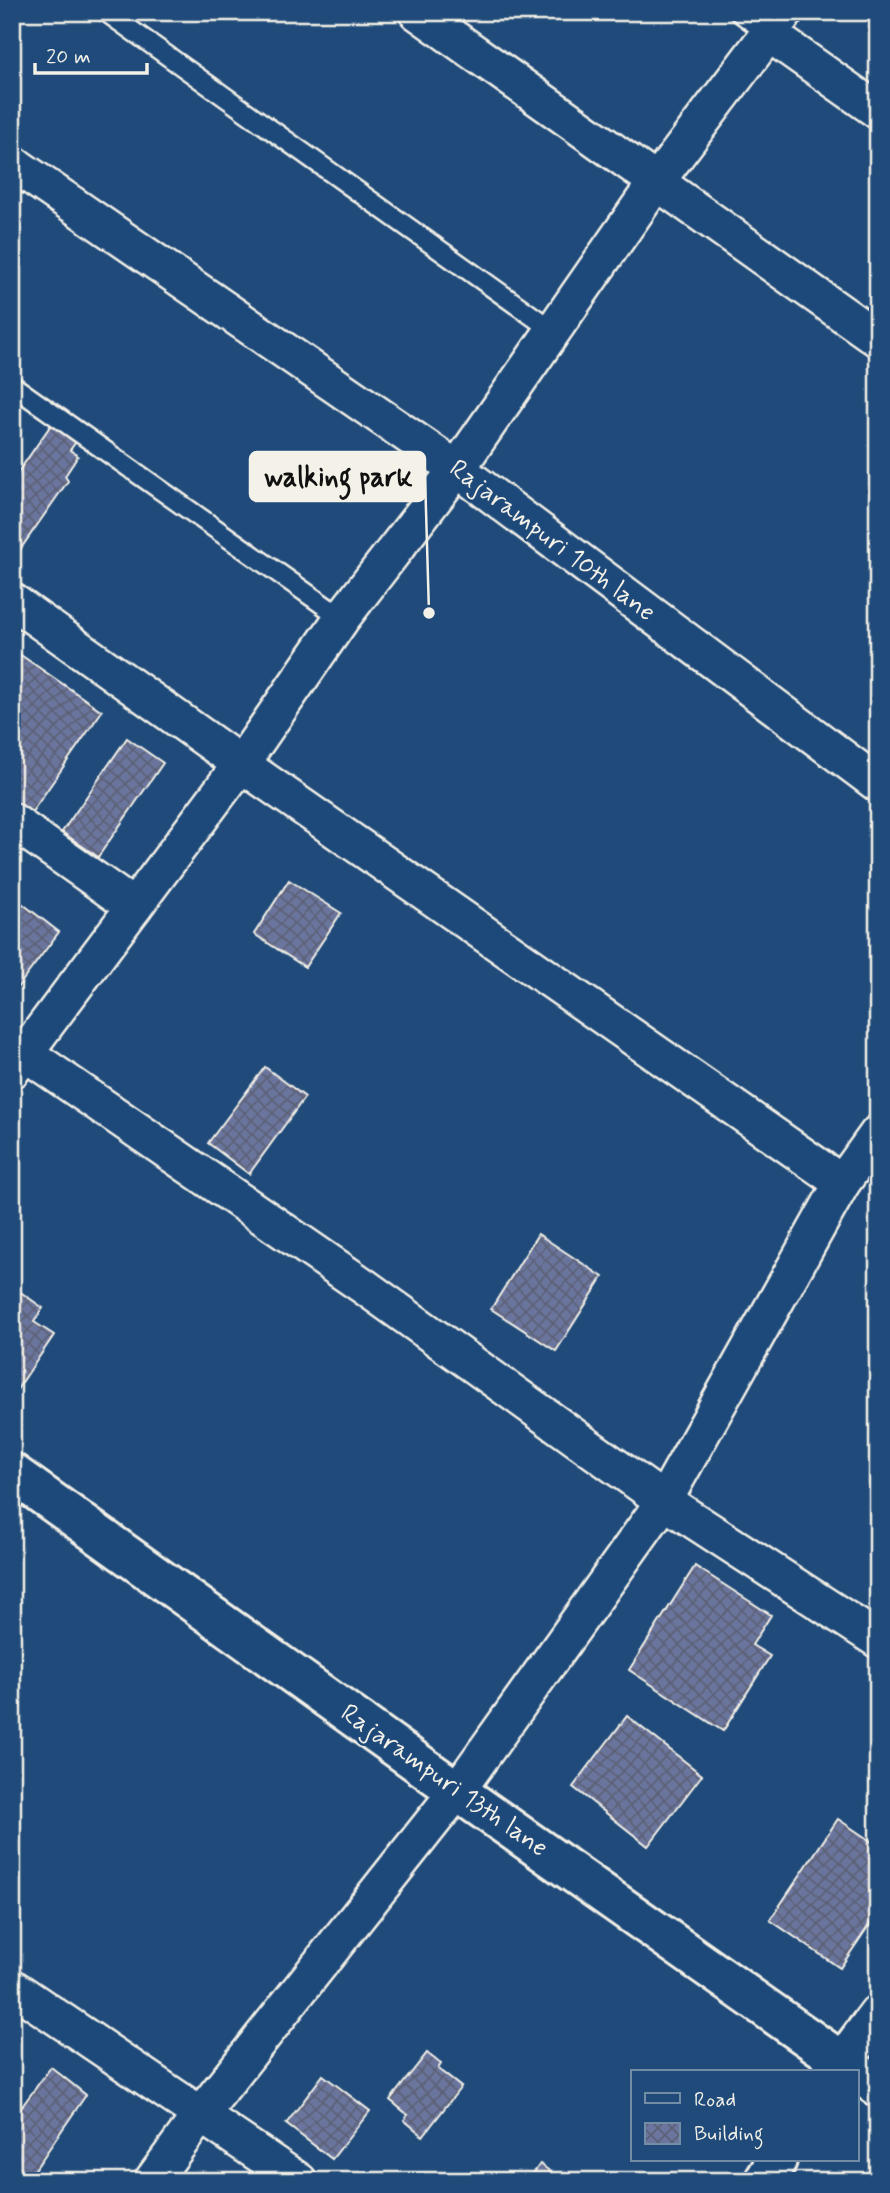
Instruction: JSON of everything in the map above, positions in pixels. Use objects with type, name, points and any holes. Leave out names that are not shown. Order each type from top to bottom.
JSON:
[{"type":"street","points":[[417,12],[878,339]]},
{"type":"street","points":[[878,111],[777,23],[657,181],[457,469],[342,618],[241,764],[134,907],[16,1056],[365,1287],[664,1501],[878,1640]]},
{"type":"street","name":"Rajarampuri 10th lane","points":[[12,163],[457,469],[878,784]]},
{"type":"street","points":[[12,601],[241,764],[842,1182]]},
{"type":"street","points":[[12,821],[134,907]]},
{"type":"street","points":[[152,2181],[201,2113],[457,1791],[664,1501],[842,1182],[878,1132]]},
{"type":"street","name":"Rajarampuri 13th lane","points":[[12,1473],[839,2067]]},
{"type":"street","points":[[12,1987],[299,2181]]},
{"type":"street","points":[[839,2067],[878,2015]]},
{"type":"street","name":"Rajarampuri 13th lane","points":[[858,2077],[878,2087]]},
{"type":"street","points":[[764,2181],[776,2162]]},
{"type":"lane","points":[[106,12],[552,330]]},
{"type":"lane","points":[[739,12],[777,23]]},
{"type":"lane","points":[[12,385],[342,618]]},
{"type":"building","points":[[53,422],[78,439],[70,450],[78,456],[65,476],[68,481],[19,551],[12,546],[12,481]]},
{"type":"building","points":[[12,649],[102,711],[32,812],[12,799]]},
{"type":"building","points":[[127,738],[163,763],[98,857],[62,832]]},
{"type":"building","points":[[289,880],[341,913],[305,967],[254,934]]},
{"type":"building","points":[[19,901],[59,932],[14,992],[12,910]]},
{"type":"building","points":[[265,1067],[305,1097],[249,1174],[208,1143]]},
{"type":"building","points":[[538,1234],[603,1277],[556,1351],[491,1309]]},
{"type":"building","points":[[12,1286],[43,1308],[34,1322],[54,1335],[12,1397]]},
{"type":"building","points":[[695,1566],[771,1615],[752,1645],[770,1656],[723,1731],[629,1670]]},
{"type":"building","points":[[627,1716],[702,1775],[648,1846],[573,1787]]},
{"type":"building","points":[[838,1819],[878,1846],[878,1912],[840,1968],[770,1920]]},
{"type":"building","points":[[427,2053],[441,2064],[438,2069],[461,2087],[423,2136],[404,2120],[408,2115],[390,2100]]},
{"type":"building","points":[[51,2067],[86,2095],[27,2181],[12,2181],[12,2120]]},
{"type":"building","points":[[323,2075],[370,2111],[332,2159],[286,2124]]},
{"type":"building","points":[[540,2164],[563,2181],[528,2181]]},
{"type":"place","name":"walking park","points":[[429,613]]}]
